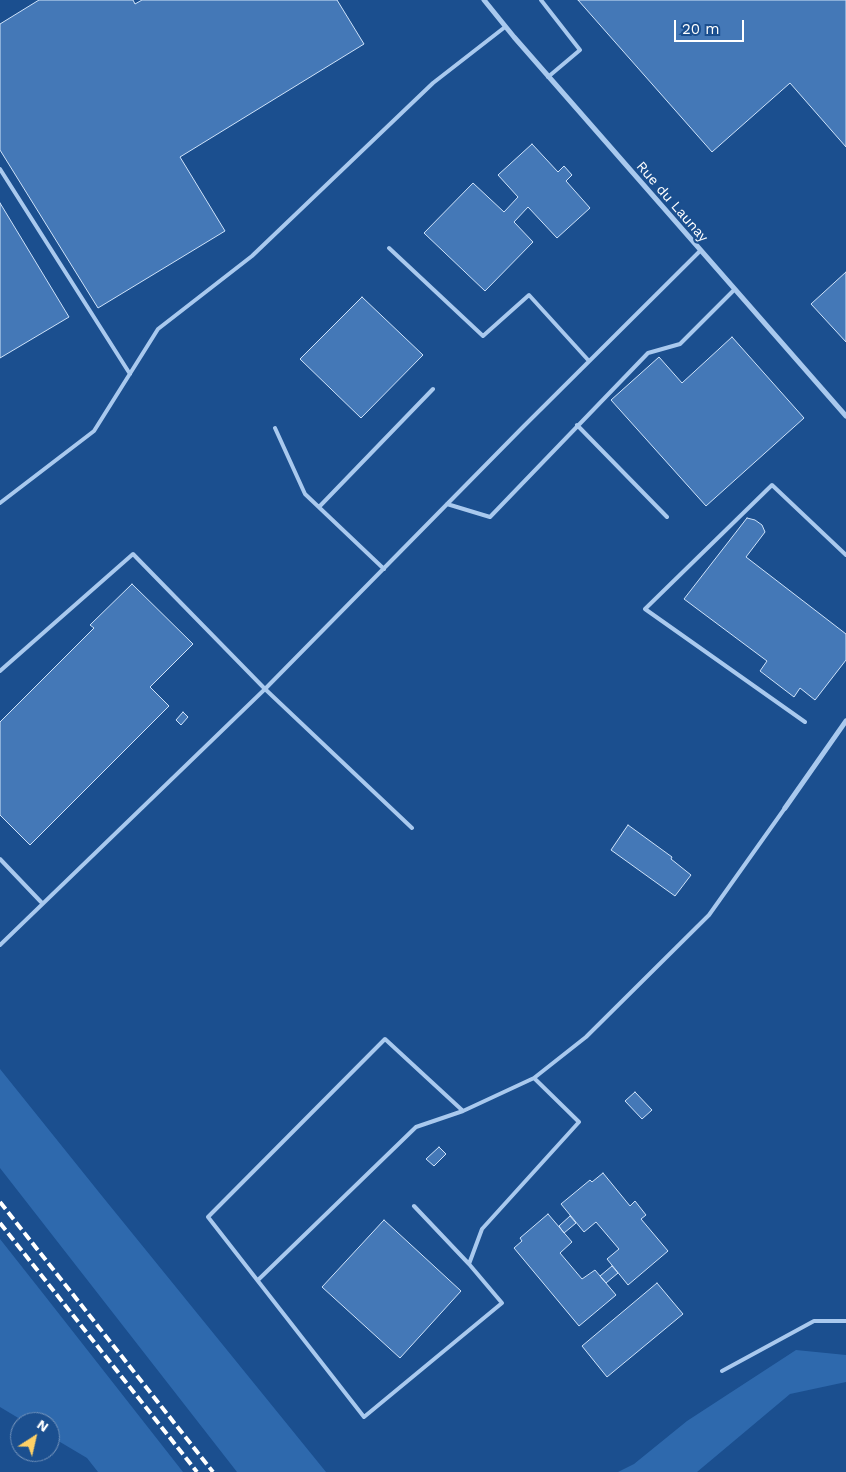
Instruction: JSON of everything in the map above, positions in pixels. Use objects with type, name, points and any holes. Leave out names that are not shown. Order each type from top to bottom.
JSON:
[{"type":"street","name":"Rue du Launay","points":[[484,0],[548,77],[846,416]]},
{"type":"street","points":[[785,808],[846,721]]},
{"type":"lane","points":[[541,0],[580,50],[548,77]]},
{"type":"lane","points":[[0,503],[94,431],[158,329],[252,256],[433,83],[505,27]]},
{"type":"lane","points":[[0,169],[130,374]]},
{"type":"lane","points":[[389,248],[483,336],[529,295],[589,361]]},
{"type":"lane","points":[[0,945],[265,689],[700,251]]},
{"type":"lane","points":[[447,504],[490,517],[648,353],[680,344],[734,290]]},
{"type":"lane","points":[[320,507],[433,389]]},
{"type":"lane","points":[[577,425],[667,517]]},
{"type":"lane","points":[[276,428],[305,494],[384,569]]},
{"type":"lane","points":[[805,722],[645,609],[772,485],[846,555]]},
{"type":"lane","points":[[0,671],[133,554],[265,689],[412,828]]},
{"type":"lane","points":[[258,1280],[416,1127],[462,1111],[534,1078],[586,1036],[709,915],[785,808]]},
{"type":"lane","points":[[0,859],[42,903]]},
{"type":"lane","points":[[414,1206],[469,1264],[502,1303],[364,1417],[208,1217],[385,1039],[462,1111]]},
{"type":"lane","points":[[469,1264],[482,1228],[579,1122],[534,1078]]},
{"type":"lane","points":[[722,1371],[814,1321],[846,1320]]},
{"type":"shaded area","points":[[0,1069],[326,1472],[237,1472],[0,1168]]},
{"type":"shaded area","points":[[0,1239],[183,1472],[98,1472],[87,1458],[60,1442],[60,1412],[10,1413],[0,1407]]},
{"type":"shaded area","points":[[796,1350],[846,1355],[846,1382],[790,1394],[697,1472],[618,1472],[634,1464],[687,1421]]},
{"type":"building","points":[[39,0],[133,0],[135,4],[142,0],[337,0],[364,44],[180,157],[225,231],[98,308],[0,150],[0,24]]},
{"type":"building","points":[[578,0],[846,0],[846,147],[790,83],[712,152]]},
{"type":"building","points":[[532,144],[558,172],[564,166],[572,175],[566,181],[590,208],[557,238],[528,207],[514,222],[533,242],[485,291],[424,233],[473,183],[504,212],[518,197],[498,175]]},
{"type":"building","points":[[0,203],[69,317],[0,358]]},
{"type":"building","points":[[846,272],[846,342],[811,304]]},
{"type":"building","points":[[362,297],[423,355],[361,418],[300,359]]},
{"type":"building","points":[[732,337],[804,418],[706,506],[611,400],[659,357],[682,383]]},
{"type":"building","points":[[747,518],[755,520],[762,525],[765,532],[746,557],[846,634],[846,660],[815,700],[800,688],[794,697],[760,671],[767,661],[684,599]]},
{"type":"building","points":[[132,584],[193,644],[150,687],[169,706],[30,845],[0,815],[0,722],[94,628],[90,625]]},
{"type":"building","points":[[183,712],[188,717],[181,725],[176,720]]},
{"type":"building","points":[[628,825],[672,857],[671,859],[691,875],[675,896],[611,850]]},
{"type":"building","points":[[635,1092],[652,1110],[642,1119],[625,1101]]},
{"type":"building","points":[[439,1147],[446,1154],[434,1166],[426,1159]]},
{"type":"building","points":[[603,1173],[630,1206],[635,1201],[646,1215],[641,1219],[668,1251],[628,1285],[607,1259],[619,1249],[596,1222],[584,1232],[561,1204],[590,1180],[592,1182]]},
{"type":"building","points":[[548,1214],[572,1242],[560,1253],[582,1279],[595,1270],[616,1295],[579,1326],[514,1248],[522,1241],[520,1238]]},
{"type":"building","points":[[570,1216],[576,1223],[564,1233],[559,1226]]},
{"type":"building","points":[[384,1220],[461,1291],[400,1358],[322,1287]]},
{"type":"building","points":[[612,1266],[618,1273],[606,1283],[600,1276]]},
{"type":"building","points":[[657,1283],[683,1314],[607,1377],[582,1346]]},
{"type":"railway","points":[[0,1202],[213,1472]]},
{"type":"railway","points":[[0,1223],[197,1472]]}]
